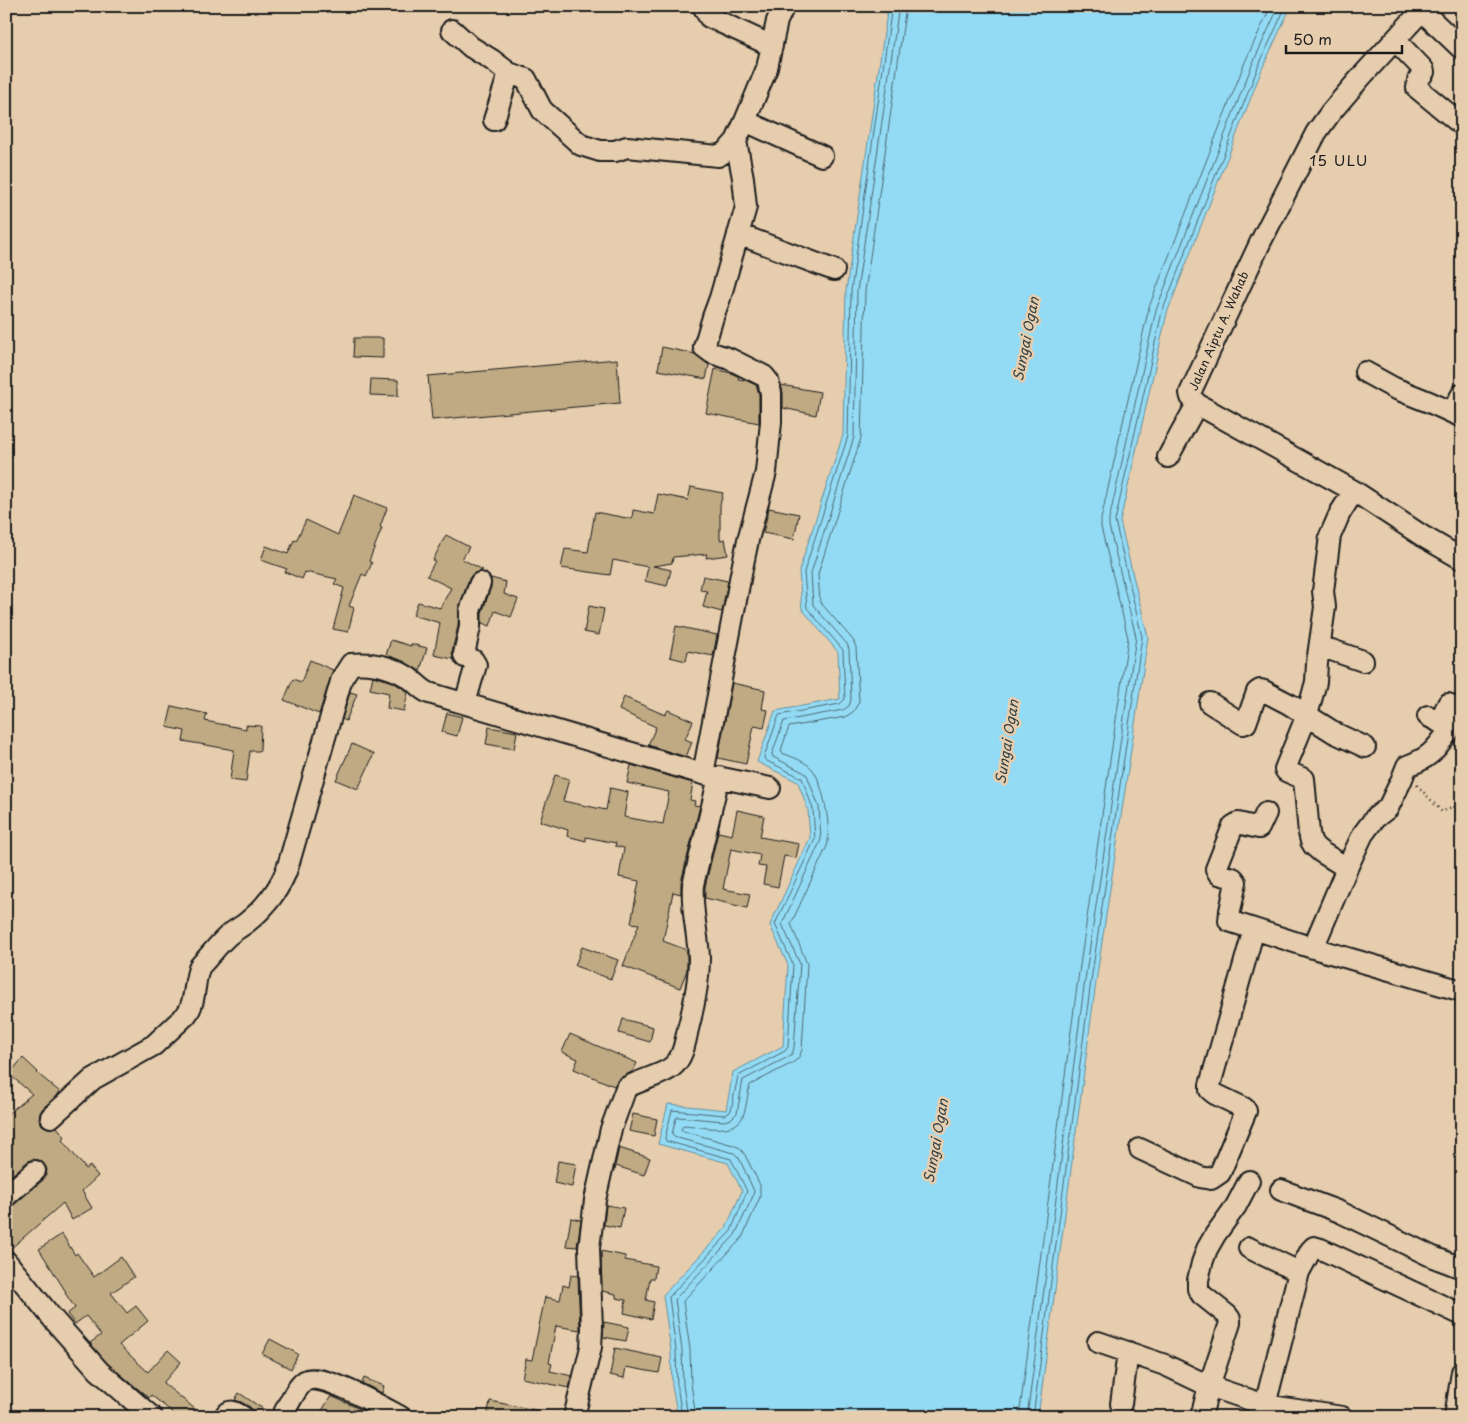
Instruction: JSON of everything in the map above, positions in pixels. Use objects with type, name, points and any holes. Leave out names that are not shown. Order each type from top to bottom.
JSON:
[{"type":"street","points":[[703,6],[709,17],[772,46]]},
{"type":"street","points":[[452,30],[471,47],[492,60],[509,74],[526,79],[542,110],[581,145],[600,151],[615,151],[626,147],[718,156],[727,151],[736,140],[745,121],[767,68],[777,21],[784,6]]},
{"type":"street","points":[[1424,9],[1462,49]]},
{"type":"street","name":"Jalan Aiptu A. Wahab","points":[[1424,9],[1331,112],[1312,138],[1261,241],[1190,393],[1197,404],[1354,491],[1462,559]]},
{"type":"street","points":[[1395,40],[1423,68],[1424,72],[1418,80],[1417,88],[1462,125]]},
{"type":"street","points":[[494,120],[509,74]]},
{"type":"street","points":[[745,121],[822,156]]},
{"type":"street","points":[[574,1417],[591,1347],[592,1320],[589,1248],[594,1200],[611,1129],[628,1086],[670,1069],[679,1060],[697,994],[699,957],[692,902],[693,885],[741,574],[766,472],[772,393],[768,381],[764,376],[730,359],[712,353],[704,347],[746,207],[736,140]]},
{"type":"street","points":[[738,234],[834,270]]},
{"type":"street","points":[[1365,372],[1394,388],[1458,408]]},
{"type":"street","points":[[1168,457],[1197,404]]},
{"type":"street","points":[[1347,868],[1314,846],[1309,833],[1304,779],[1286,771],[1284,768],[1307,715],[1316,682],[1325,607],[1323,591],[1330,536],[1340,513],[1354,491]]},
{"type":"street","points":[[465,703],[476,665],[473,660],[465,657],[464,654],[470,627],[470,611],[480,583]]},
{"type":"street","points":[[1320,646],[1363,660]]},
{"type":"street","points":[[52,1117],[93,1079],[154,1045],[186,1015],[190,1009],[200,966],[231,933],[248,922],[275,892],[288,866],[342,678],[351,664],[366,663],[385,667],[412,680],[429,693],[711,775],[770,788]]},
{"type":"street","points":[[1210,703],[1243,724],[1246,723],[1257,692],[1260,690],[1264,691],[1335,733],[1365,747]]},
{"type":"street","points":[[1313,948],[1363,834],[1375,818],[1388,808],[1402,781],[1407,766],[1420,761],[1434,752],[1449,731],[1443,709]]},
{"type":"street","points":[[1266,813],[1259,828],[1238,823],[1233,826],[1216,870],[1219,874],[1233,878],[1236,882],[1229,921],[1313,948],[1462,991]]},
{"type":"street","points":[[1140,1149],[1200,1177],[1211,1179],[1220,1173],[1246,1111],[1244,1108],[1214,1094],[1210,1090],[1210,1086],[1254,929]]},
{"type":"street","points":[[6,1196],[35,1171]]},
{"type":"street","points":[[1201,1417],[1208,1386],[1230,1319],[1202,1295],[1198,1289],[1198,1280],[1207,1249],[1236,1206],[1249,1181]]},
{"type":"street","points":[[1281,1190],[1340,1212],[1462,1268]]},
{"type":"street","points":[[1248,1248],[1299,1272]]},
{"type":"street","points":[[1263,1411],[1299,1272],[1314,1248],[1322,1249],[1462,1315]]},
{"type":"street","points":[[6,1261],[99,1371],[152,1417]]},
{"type":"street","points":[[1098,1342],[1165,1365],[1263,1411],[1342,1417]]},
{"type":"street","points":[[1121,1404],[1128,1352]]},
{"type":"street","points":[[1455,1417],[1462,1372]]},
{"type":"street","points":[[282,1417],[301,1384],[308,1379],[318,1379],[336,1384],[401,1417]]},
{"type":"street","points":[[224,1417],[226,1413],[232,1411],[237,1412],[243,1417]]},
{"type":"path","points":[[1402,781],[1418,786],[1442,812],[1453,806],[1458,812],[1462,808]]},
{"type":"water","name":"Sungai Ogan","points":[[888,6],[1291,6],[1262,69],[1167,313],[1120,522],[1148,637],[1096,982],[1038,1417],[678,1417],[672,1386],[671,1351],[663,1295],[726,1228],[742,1191],[728,1163],[658,1144],[668,1104],[726,1110],[733,1072],[783,1046],[788,965],[770,925],[810,838],[808,810],[798,782],[757,762],[775,711],[840,699],[838,652],[802,609],[799,571],[843,435],[846,291]]},
{"type":"building","points":[[354,338],[383,338],[383,358],[353,357]]},
{"type":"building","points":[[662,347],[695,354],[709,365],[706,379],[658,370]]},
{"type":"building","points":[[617,359],[620,403],[432,420],[428,376]]},
{"type":"building","points":[[715,369],[731,373],[739,377],[738,379],[756,385],[759,394],[759,423],[706,413]]},
{"type":"building","points":[[371,379],[398,380],[398,396],[370,395]]},
{"type":"building","points":[[781,385],[820,392],[816,415],[783,408]]},
{"type":"building","points":[[691,487],[723,493],[720,505],[720,540],[725,539],[728,555],[706,558],[707,554],[673,557],[672,563],[653,566],[671,570],[667,586],[645,581],[648,567],[613,560],[610,575],[561,568],[565,549],[588,552],[595,512],[632,519],[633,510],[654,514],[658,494],[688,500]]},
{"type":"building","points":[[354,495],[387,508],[380,527],[382,528],[369,561],[372,563],[366,576],[362,574],[349,606],[354,608],[348,632],[333,629],[344,588],[334,584],[337,579],[305,572],[302,579],[285,572],[287,569],[261,560],[266,546],[288,554],[306,520],[338,535]]},
{"type":"building","points":[[769,508],[799,514],[794,539],[763,533]]},
{"type":"building","points":[[446,535],[469,547],[462,559],[483,570],[473,574],[469,579],[459,607],[458,626],[452,651],[453,659],[434,655],[440,623],[413,615],[418,602],[440,608],[451,588],[427,576]]},
{"type":"building","points":[[703,576],[728,581],[722,612],[703,607],[707,591],[700,590]]},
{"type":"building","points":[[491,578],[506,582],[504,594],[518,599],[511,617],[495,611],[490,626],[482,623],[482,613],[491,587]]},
{"type":"building","points":[[589,606],[604,609],[599,635],[584,632]]},
{"type":"building","points":[[676,626],[717,635],[713,656],[688,651],[686,661],[670,657]]},
{"type":"building","points":[[391,640],[411,646],[411,644],[427,648],[420,671],[403,661],[386,655]]},
{"type":"building","points":[[310,660],[333,670],[319,714],[284,700],[293,679],[301,682]]},
{"type":"building","points":[[373,676],[393,682],[408,692],[404,711],[387,708],[389,693],[370,689]]},
{"type":"building","points":[[732,683],[765,690],[762,709],[768,710],[764,728],[754,726],[746,764],[718,758]]},
{"type":"building","points":[[350,692],[357,694],[346,721],[342,719]]},
{"type":"building","points":[[624,697],[665,715],[668,710],[693,721],[685,739],[692,742],[686,757],[648,745],[656,727],[619,710]]},
{"type":"building","points":[[172,706],[207,714],[205,721],[246,729],[246,725],[261,726],[260,751],[250,751],[246,782],[230,780],[234,750],[183,741],[185,731],[167,727]]},
{"type":"building","points":[[447,713],[462,717],[457,736],[442,732]]},
{"type":"building","points":[[489,727],[517,732],[514,749],[486,744]]},
{"type":"building","points":[[352,744],[374,754],[358,789],[336,780]]},
{"type":"building","points":[[631,765],[693,783],[690,800],[695,801],[694,805],[700,806],[681,882],[681,894],[673,892],[663,941],[687,950],[687,970],[680,988],[623,966],[639,924],[631,923],[639,881],[619,877],[624,848],[615,846],[616,843],[586,837],[586,841],[567,836],[568,830],[540,821],[555,775],[569,779],[563,801],[606,810],[610,788],[628,792],[624,817],[663,824],[669,792],[627,783]]},
{"type":"building","points":[[737,810],[764,816],[760,837],[799,844],[796,858],[784,856],[778,887],[763,884],[766,867],[758,866],[760,855],[731,849],[723,889],[750,894],[747,908],[705,898],[705,887],[718,832],[732,835]]},
{"type":"building","points":[[582,947],[618,960],[611,979],[575,966]]},
{"type":"building","points":[[623,1019],[653,1027],[650,1042],[619,1033]]},
{"type":"building","points":[[570,1034],[637,1063],[633,1071],[620,1078],[614,1086],[574,1069],[578,1059],[562,1052]]},
{"type":"building","points":[[23,1058],[37,1073],[60,1092],[40,1113],[39,1119],[42,1125],[48,1128],[57,1127],[65,1137],[62,1140],[86,1169],[90,1166],[98,1176],[82,1191],[92,1208],[72,1220],[63,1203],[9,1250],[6,1249],[6,1208],[14,1205],[43,1180],[47,1169],[39,1160],[32,1159],[6,1180],[6,1115],[32,1094],[9,1074]]},
{"type":"building","points":[[633,1114],[657,1119],[654,1136],[629,1131]]},
{"type":"building","points":[[619,1148],[650,1158],[644,1175],[616,1166],[614,1170]]},
{"type":"building","points":[[558,1161],[576,1164],[572,1187],[554,1183]]},
{"type":"building","points":[[606,1205],[624,1208],[620,1228],[604,1225]]},
{"type":"building","points":[[571,1218],[581,1220],[577,1247],[566,1246]]},
{"type":"building","points":[[62,1234],[75,1255],[77,1253],[94,1277],[121,1257],[134,1277],[111,1293],[127,1313],[136,1306],[148,1321],[119,1345],[148,1372],[168,1350],[181,1362],[163,1383],[205,1417],[178,1417],[151,1395],[149,1398],[107,1363],[90,1343],[101,1335],[86,1316],[75,1324],[67,1314],[75,1308],[39,1249]]},
{"type":"building","points":[[601,1251],[625,1256],[625,1260],[656,1266],[654,1278],[650,1278],[646,1300],[654,1302],[651,1319],[624,1313],[626,1300],[616,1298],[616,1294],[602,1291]]},
{"type":"building","points":[[571,1275],[578,1276],[580,1330],[556,1326],[549,1363],[552,1364],[550,1371],[572,1376],[569,1388],[522,1378],[526,1359],[532,1360],[545,1297],[560,1300],[563,1285],[569,1287]]},
{"type":"building","points":[[604,1322],[629,1327],[626,1341],[603,1337]]},
{"type":"building","points":[[270,1339],[298,1354],[291,1369],[262,1354]]},
{"type":"building","points":[[615,1348],[662,1358],[659,1373],[626,1367],[624,1378],[610,1375]]},
{"type":"building","points":[[364,1378],[384,1386],[382,1393],[362,1383]]},
{"type":"building","points":[[239,1393],[271,1414],[270,1417],[255,1417],[250,1407],[235,1400]]},
{"type":"building","points":[[331,1396],[373,1415],[373,1417],[318,1417]]},
{"type":"building","points":[[490,1401],[540,1411],[539,1417],[487,1417]]},
{"type":"district","name":"15 ULU","points":[[1339,161]]}]
